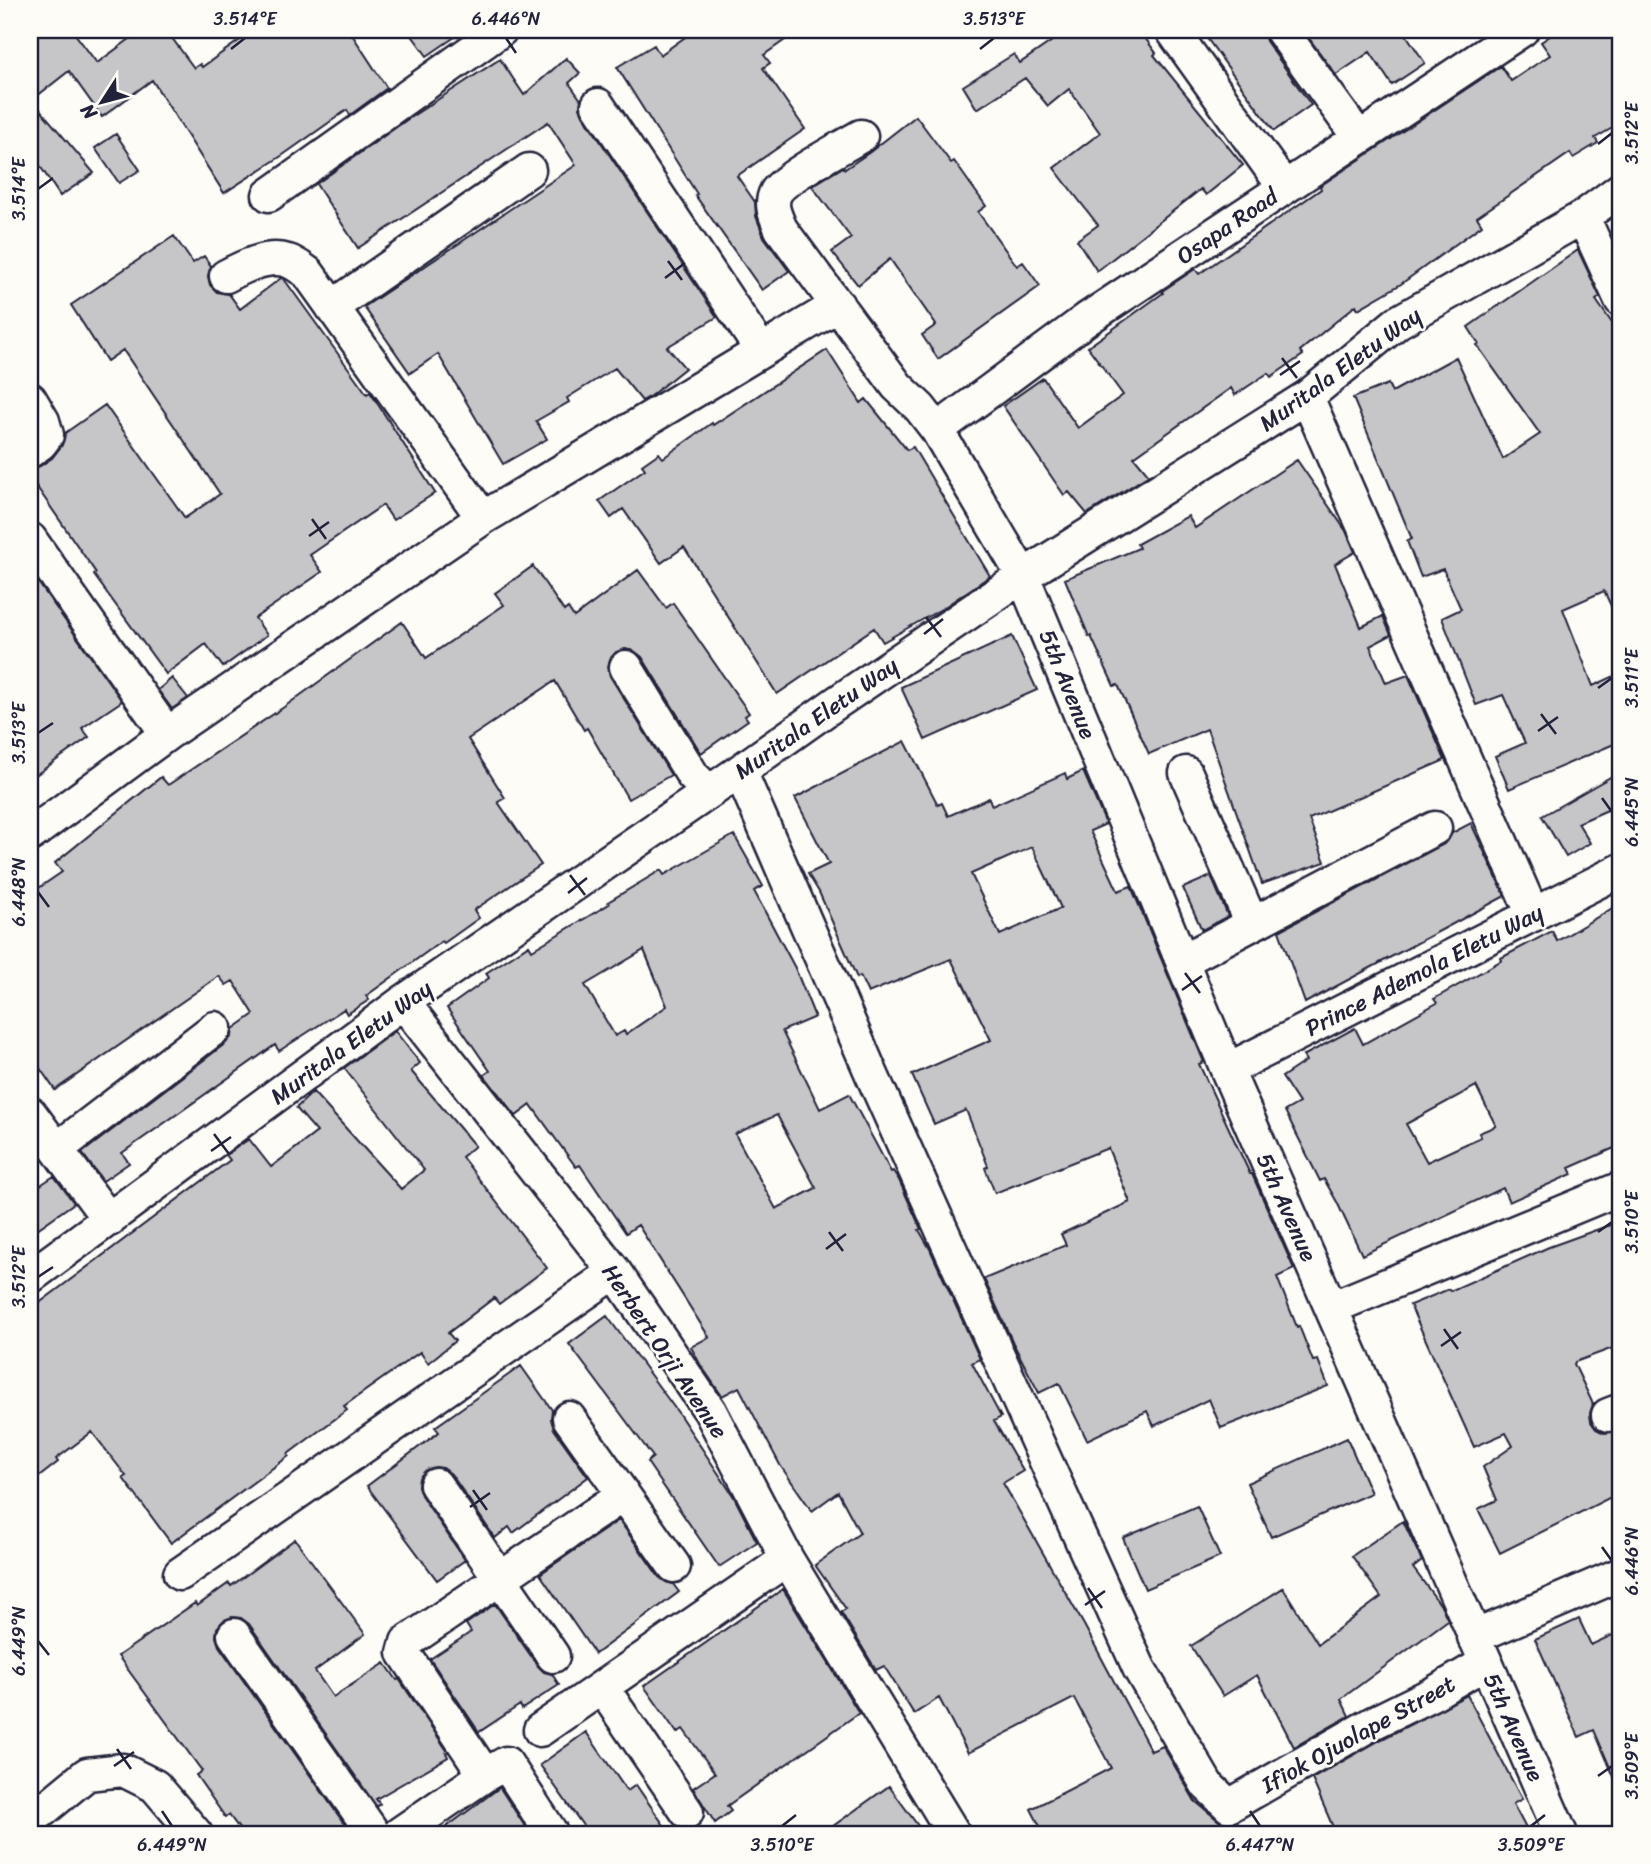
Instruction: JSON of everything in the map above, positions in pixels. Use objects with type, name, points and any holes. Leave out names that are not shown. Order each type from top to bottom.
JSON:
[{"type":"street","points":[[269,195],[500,30]]},
{"type":"street","points":[[1172,30],[1284,187]]},
{"type":"street","points":[[1281,30],[1359,138]]},
{"type":"street","name":"Osapa Road","points":[[937,430],[1087,318],[1522,30]]},
{"type":"street","points":[[598,105],[761,350]]},
{"type":"street","name":"5th Avenue","points":[[861,136],[776,191],[772,209],[781,229],[897,386],[937,430],[1023,576],[1227,1070],[1561,1834]]},
{"type":"street","points":[[332,307],[529,170]]},
{"type":"street","name":"Muritala Eletu Way","points":[[30,1277],[403,1002],[836,703],[1023,576],[1307,397],[1398,323],[1583,217],[1621,188]]},
{"type":"street","points":[[1583,217],[1621,300]]},
{"type":"street","points":[[226,276],[247,265],[270,260],[287,260],[308,273],[483,518]]},
{"type":"street","points":[[30,835],[167,734],[483,518],[838,304]]},
{"type":"street","points":[[1307,397],[1533,915]]},
{"type":"street","points":[[30,399],[43,421],[47,435],[30,451]]},
{"type":"street","points":[[30,539],[167,734]]},
{"type":"street","points":[[626,667],[693,776],[709,792]]},
{"type":"street","name":"Ifiok Ojuolape Street","points":[[740,771],[878,1087],[1139,1668],[1207,1785],[1229,1806],[1373,1723],[1434,1693],[1480,1650]]},
{"type":"street","points":[[1186,773],[1252,924]]},
{"type":"street","points":[[1182,961],[1435,828]]},
{"type":"street","name":"Prince Ademola Eletu Way","points":[[1227,1070],[1621,870]]},
{"type":"street","name":"Herbert Orji Avenue","points":[[403,1002],[615,1272],[710,1411],[787,1559],[954,1834]]},
{"type":"street","points":[[57,1149],[215,1028]]},
{"type":"street","points":[[30,1113],[110,1220]]},
{"type":"street","points":[[1331,1308],[1621,1188]]},
{"type":"street","points":[[180,1574],[615,1272]]},
{"type":"street","points":[[569,1418],[674,1566]]},
{"type":"street","points":[[436,1485],[553,1656]]},
{"type":"street","points":[[485,1775],[404,1653],[404,1648],[407,1643],[623,1494]]},
{"type":"street","points":[[540,1730],[787,1559]]},
{"type":"street","points":[[1480,1650],[1621,1574]]},
{"type":"street","points":[[234,1635],[374,1834]]},
{"type":"street","points":[[603,1687],[687,1812]]},
{"type":"street","points":[[399,1834],[506,1763],[552,1834]]},
{"type":"street","points":[[30,1821],[88,1774],[123,1770],[155,1786],[196,1834]]},
{"type":"building","points":[[30,30],[72,30],[97,63],[142,30],[166,30],[194,68],[200,64],[202,67],[254,30],[349,30],[387,88],[350,115],[347,110],[224,193],[152,80],[102,117],[69,71],[32,100],[94,173],[60,196],[30,151]]},
{"type":"building","points":[[408,30],[465,30],[427,56]]},
{"type":"building","points":[[695,30],[799,30],[764,55],[770,63],[763,68],[805,129],[737,176],[755,202],[756,216],[764,237],[789,271],[762,290],[695,195],[697,194],[617,67],[654,45],[660,55]]},
{"type":"building","points":[[1068,30],[1139,30],[1156,53],[1154,55],[1243,165],[1206,195],[1201,189],[1097,271],[1077,240],[1098,225],[1054,168],[1100,133],[1069,89],[1048,106],[1025,78],[977,109],[963,86],[1014,54],[1020,63]]},
{"type":"building","points":[[1201,30],[1263,30],[1266,41],[1311,105],[1274,131]]},
{"type":"building","points":[[1303,30],[1403,30],[1425,63],[1392,85],[1370,52],[1336,75]]},
{"type":"building","points":[[1559,30],[1621,30],[1621,123],[1595,138],[1598,143],[1573,158],[1570,153],[1477,217],[1482,225],[1401,284],[1358,309],[1356,305],[1300,351],[1303,355],[1271,377],[1268,373],[1235,395],[1231,388],[1134,457],[1149,475],[1087,514],[1069,492],[1064,495],[1003,406],[1043,378],[1078,428],[1123,395],[1088,347],[1163,293],[1162,291],[1195,269],[1199,274],[1321,189],[1320,186],[1501,66],[1511,81],[1550,55],[1541,42]]},
{"type":"building","points":[[566,58],[580,73],[569,83],[581,100],[583,115],[717,317],[667,347],[685,368],[649,397],[642,401],[615,368],[567,398],[569,402],[536,421],[547,439],[503,464],[438,354],[410,373],[364,307],[576,165],[548,122],[358,248],[316,184],[500,59],[524,95]]},
{"type":"building","points":[[916,116],[951,163],[954,161],[986,206],[978,212],[1017,266],[1023,262],[1040,286],[938,359],[922,335],[936,325],[890,259],[858,285],[832,252],[851,238],[812,186],[843,167],[845,169]]},
{"type":"building","points":[[116,134],[140,170],[119,183],[95,148]]},
{"type":"building","points":[[174,236],[193,263],[204,256],[211,266],[208,276],[210,285],[217,292],[229,294],[240,309],[281,278],[284,279],[367,394],[370,392],[435,493],[393,520],[383,505],[310,555],[322,572],[255,618],[267,635],[223,667],[206,644],[166,674],[94,575],[96,573],[30,477],[30,469],[52,458],[62,445],[65,433],[105,405],[185,518],[220,494],[123,350],[107,361],[71,305]]},
{"type":"building","points":[[1578,250],[1600,297],[1596,300],[1621,336],[1621,627],[1604,591],[1563,609],[1593,686],[1621,673],[1621,741],[1509,789],[1495,756],[1525,743],[1503,695],[1476,705],[1442,618],[1461,609],[1443,569],[1421,577],[1407,541],[1412,539],[1353,398],[1388,384],[1392,392],[1456,357],[1503,459],[1540,434],[1477,345],[1479,344],[1468,327]]},
{"type":"building","points":[[827,350],[861,403],[866,399],[907,450],[913,447],[990,576],[943,608],[883,642],[874,628],[777,694],[684,547],[661,563],[623,509],[611,518],[599,501],[645,469],[642,465],[659,453],[663,458],[712,423],[713,425]]},
{"type":"building","points":[[1297,460],[1346,531],[1355,552],[1335,564],[1361,627],[1383,616],[1391,635],[1370,646],[1386,683],[1408,675],[1445,760],[1309,819],[1325,862],[1262,884],[1207,729],[1149,754],[1118,685],[1114,686],[1091,636],[1089,637],[1065,579],[1139,548],[1137,544],[1188,516],[1195,528]]},
{"type":"building","points":[[533,566],[564,611],[568,608],[574,617],[638,570],[666,608],[673,603],[749,713],[745,716],[748,720],[701,753],[642,657],[625,649],[616,652],[610,659],[610,676],[671,775],[628,799],[587,728],[584,730],[555,681],[468,739],[505,798],[498,802],[541,865],[474,910],[479,918],[366,996],[369,1000],[347,1014],[344,1009],[279,1051],[275,1045],[122,1153],[129,1163],[103,1181],[82,1153],[226,1043],[232,1036],[233,1029],[254,1014],[233,981],[226,985],[219,976],[55,1090],[30,1054],[30,894],[62,872],[55,863],[161,777],[168,785],[284,707],[402,622],[426,658],[504,605],[495,593]]},
{"type":"building","points":[[30,571],[122,701],[82,728],[89,737],[30,779]]},
{"type":"building","points":[[1012,636],[1037,690],[925,740],[901,687]]},
{"type":"building","points":[[172,678],[188,698],[172,709],[158,690]]},
{"type":"building","points":[[905,741],[938,805],[942,803],[948,816],[989,798],[992,806],[1065,773],[1067,779],[1083,771],[1106,824],[1090,831],[1118,891],[1131,886],[1204,1062],[1199,1064],[1294,1269],[1277,1277],[1297,1327],[1299,1326],[1313,1361],[1318,1360],[1328,1386],[1221,1428],[1209,1399],[1154,1426],[1147,1411],[1087,1440],[1059,1383],[1039,1393],[984,1279],[1066,1245],[1061,1234],[1130,1202],[1108,1148],[995,1193],[985,1168],[988,1166],[966,1110],[934,1124],[912,1075],[991,1040],[951,959],[868,993],[860,976],[857,978],[819,892],[808,874],[829,864],[795,798]],"holes":[[[1032,847],[1061,908],[1000,935],[971,874]]]},
{"type":"building","points":[[1621,771],[1621,804],[1578,823],[1590,843],[1566,857],[1542,816]]},
{"type":"building","points":[[1471,823],[1505,896],[1305,1003],[1279,931],[1444,844],[1452,833]]},
{"type":"building","points":[[734,835],[763,886],[754,891],[795,968],[815,1017],[782,1031],[820,1109],[849,1094],[891,1172],[893,1171],[899,1180],[921,1229],[919,1230],[980,1359],[972,1363],[1001,1417],[994,1421],[1023,1471],[1003,1483],[1084,1625],[1151,1751],[1163,1746],[1195,1801],[1219,1821],[1226,1834],[1044,1834],[1031,1809],[1111,1768],[1074,1698],[968,1753],[939,1698],[914,1714],[884,1666],[876,1670],[841,1612],[846,1609],[815,1565],[860,1533],[838,1492],[812,1511],[780,1465],[739,1387],[722,1396],[700,1364],[691,1347],[709,1337],[638,1225],[626,1233],[580,1165],[576,1167],[531,1105],[516,1116],[484,1075],[490,1071],[447,1008],[489,978],[486,973],[529,945],[532,950],[661,870],[664,875]],"holes":[[[644,950],[667,1006],[626,1034],[624,1031],[615,1036],[585,985]],[[777,1115],[816,1188],[776,1209],[735,1134]]]},
{"type":"building","points":[[1211,876],[1228,916],[1202,930],[1183,888]]},
{"type":"building","points":[[1621,903],[1621,1145],[1569,1168],[1572,1174],[1509,1202],[1503,1188],[1362,1255],[1337,1202],[1324,1179],[1320,1181],[1285,1111],[1299,1103],[1282,1077],[1306,1061],[1303,1056],[1355,1028],[1363,1044],[1437,1003],[1434,999],[1502,960],[1501,958],[1552,931],[1557,941]],"holes":[[[1476,1086],[1496,1126],[1479,1133],[1481,1137],[1427,1162],[1406,1124]]]},
{"type":"building","points":[[395,1031],[420,1063],[411,1071],[475,1146],[462,1157],[547,1268],[499,1304],[494,1298],[448,1333],[455,1341],[428,1363],[420,1352],[344,1406],[347,1410],[288,1454],[289,1456],[171,1543],[123,1478],[126,1476],[92,1432],[56,1459],[58,1462],[30,1484],[30,1310],[230,1160],[226,1155],[249,1139],[271,1167],[317,1132],[296,1108],[313,1092],[401,1189],[424,1170],[344,1068]]},
{"type":"building","points":[[54,1176],[74,1203],[30,1234],[30,1192]]},
{"type":"building","points":[[1621,1221],[1621,1345],[1574,1364],[1593,1404],[1591,1422],[1596,1429],[1604,1433],[1621,1430],[1621,1492],[1500,1553],[1478,1509],[1497,1500],[1483,1467],[1513,1446],[1506,1433],[1474,1447],[1410,1305],[1449,1289],[1450,1291],[1549,1247]]},
{"type":"building","points":[[607,1316],[679,1414],[734,1497],[757,1542],[719,1567],[647,1462],[653,1457],[569,1344]]},
{"type":"building","points":[[521,1366],[552,1410],[554,1429],[588,1477],[513,1533],[509,1527],[495,1538],[451,1474],[443,1468],[426,1470],[419,1478],[421,1495],[465,1560],[437,1580],[367,1486],[439,1432],[435,1427]]},
{"type":"building","points":[[1347,1438],[1371,1493],[1271,1537],[1247,1483]]},
{"type":"building","points":[[1197,1506],[1220,1557],[1145,1589],[1123,1538]]},
{"type":"building","points":[[619,1520],[659,1577],[673,1584],[679,1592],[595,1654],[540,1574]]},
{"type":"building","points":[[1403,1521],[1422,1561],[1413,1568],[1442,1607],[1448,1620],[1341,1699],[1349,1716],[1294,1747],[1257,1675],[1223,1696],[1191,1646],[1283,1588],[1318,1644],[1381,1597],[1352,1556]]},
{"type":"building","points":[[295,1539],[365,1634],[315,1671],[333,1697],[385,1663],[397,1680],[399,1679],[448,1752],[448,1757],[376,1799],[380,1804],[377,1807],[249,1624],[241,1618],[224,1620],[217,1628],[219,1646],[348,1829],[340,1834],[243,1834],[229,1815],[225,1817],[196,1775],[202,1771],[118,1656],[195,1603],[197,1606],[229,1583],[231,1586]]},
{"type":"building","points":[[783,1589],[859,1713],[727,1806],[731,1811],[715,1823],[693,1788],[715,1773],[683,1729],[677,1733],[644,1686]]},
{"type":"building","points":[[495,1604],[538,1666],[544,1672],[552,1674],[559,1685],[522,1709],[520,1705],[479,1732],[430,1659],[471,1632],[466,1624]]},
{"type":"building","points":[[1579,1619],[1591,1645],[1621,1631],[1621,1793],[1594,1730],[1579,1737],[1535,1639]]},
{"type":"building","points":[[1467,1695],[1522,1799],[1513,1804],[1529,1834],[1336,1834],[1312,1779]]},
{"type":"building","points":[[586,1732],[627,1791],[636,1785],[670,1834],[589,1834],[540,1765]]},
{"type":"building","points":[[889,1786],[924,1834],[822,1834]]},
{"type":"building","points":[[499,1788],[530,1834],[437,1834]]}]
